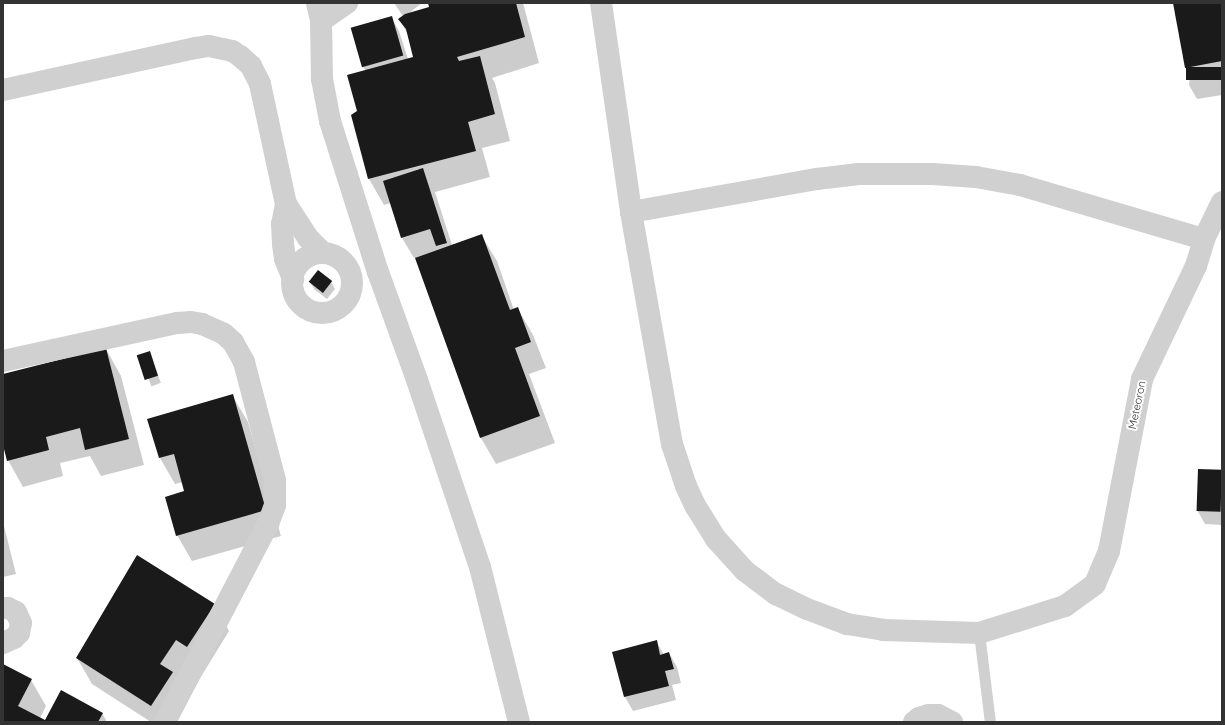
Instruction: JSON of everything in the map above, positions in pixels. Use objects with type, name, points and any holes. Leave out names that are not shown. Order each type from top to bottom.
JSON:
[{"type":"street","points":[[347,3],[319,12],[322,79],[330,121],[378,272],[417,380],[480,567],[519,722]]},
{"type":"street","name":"Meteoron","points":[[601,3],[632,212],[672,444],[686,486],[696,506],[716,538],[745,571],[776,594],[828,617],[848,624],[883,630],[979,633],[1065,606],[1095,584],[1109,551],[1142,379],[1196,266],[1204,239],[1222,202]]},
{"type":"street","points":[[3,90],[196,48],[209,46],[222,47],[232,51],[251,66],[260,84],[286,204],[308,238],[323,253]]},
{"type":"street","points":[[632,212],[817,179],[859,174],[932,174],[976,177],[1020,185],[1204,239]]},
{"type":"street","points":[[286,204],[282,224],[285,259],[293,279],[295,295],[300,303],[317,313],[327,313],[336,310],[349,296],[351,277],[348,268],[341,260],[333,255],[323,253],[304,259],[297,267],[293,279]]},
{"type":"street","points":[[351,277],[378,272]]},
{"type":"street","points":[[3,361],[178,323],[191,322],[202,324],[224,334],[233,342],[244,362],[275,480],[275,505],[268,524],[165,722]]},
{"type":"street","points":[[3,608],[8,608],[16,612],[21,623],[21,628],[14,638],[3,643]]},
{"type":"street","points":[[914,722],[919,718],[929,715],[938,715],[952,722]]},
{"type":"lane","points":[[979,633],[990,722]]},
{"type":"building","points":[[428,3],[516,3],[525,37],[457,57],[459,61],[480,56],[495,114],[468,122],[476,151],[368,179],[351,115],[357,111],[347,75],[413,57],[406,29],[398,19],[405,14],[429,7]]},
{"type":"building","points":[[1173,3],[1222,3],[1222,61],[1185,68]]},
{"type":"building","points":[[392,16],[403,55],[362,67],[351,28]]},
{"type":"building","points":[[1186,67],[1222,67],[1222,80],[1186,80]]},
{"type":"building","points":[[423,168],[447,243],[436,246],[430,229],[401,238],[383,181]]},
{"type":"building","points":[[482,234],[510,310],[518,307],[531,342],[515,348],[540,416],[480,438],[415,258]]},
{"type":"building","points":[[318,270],[332,281],[323,293],[309,282]]},
{"type":"building","points":[[106,348],[129,439],[85,450],[80,428],[46,437],[49,450],[7,461],[3,445],[3,374]]},
{"type":"building","points":[[150,351],[158,376],[145,380],[137,355]]},
{"type":"building","points":[[233,394],[266,510],[176,536],[165,497],[184,491],[174,454],[159,458],[147,419]]},
{"type":"building","points":[[1198,469],[1222,470],[1221,512],[1197,511]]},
{"type":"building","points":[[137,555],[215,604],[187,647],[176,640],[160,664],[173,672],[151,706],[76,658]]},
{"type":"building","points":[[657,640],[660,655],[669,652],[674,669],[665,671],[669,686],[624,697],[612,652]]},
{"type":"building","points":[[3,664],[32,679],[18,706],[45,720],[61,690],[103,713],[98,722],[3,722]]}]
